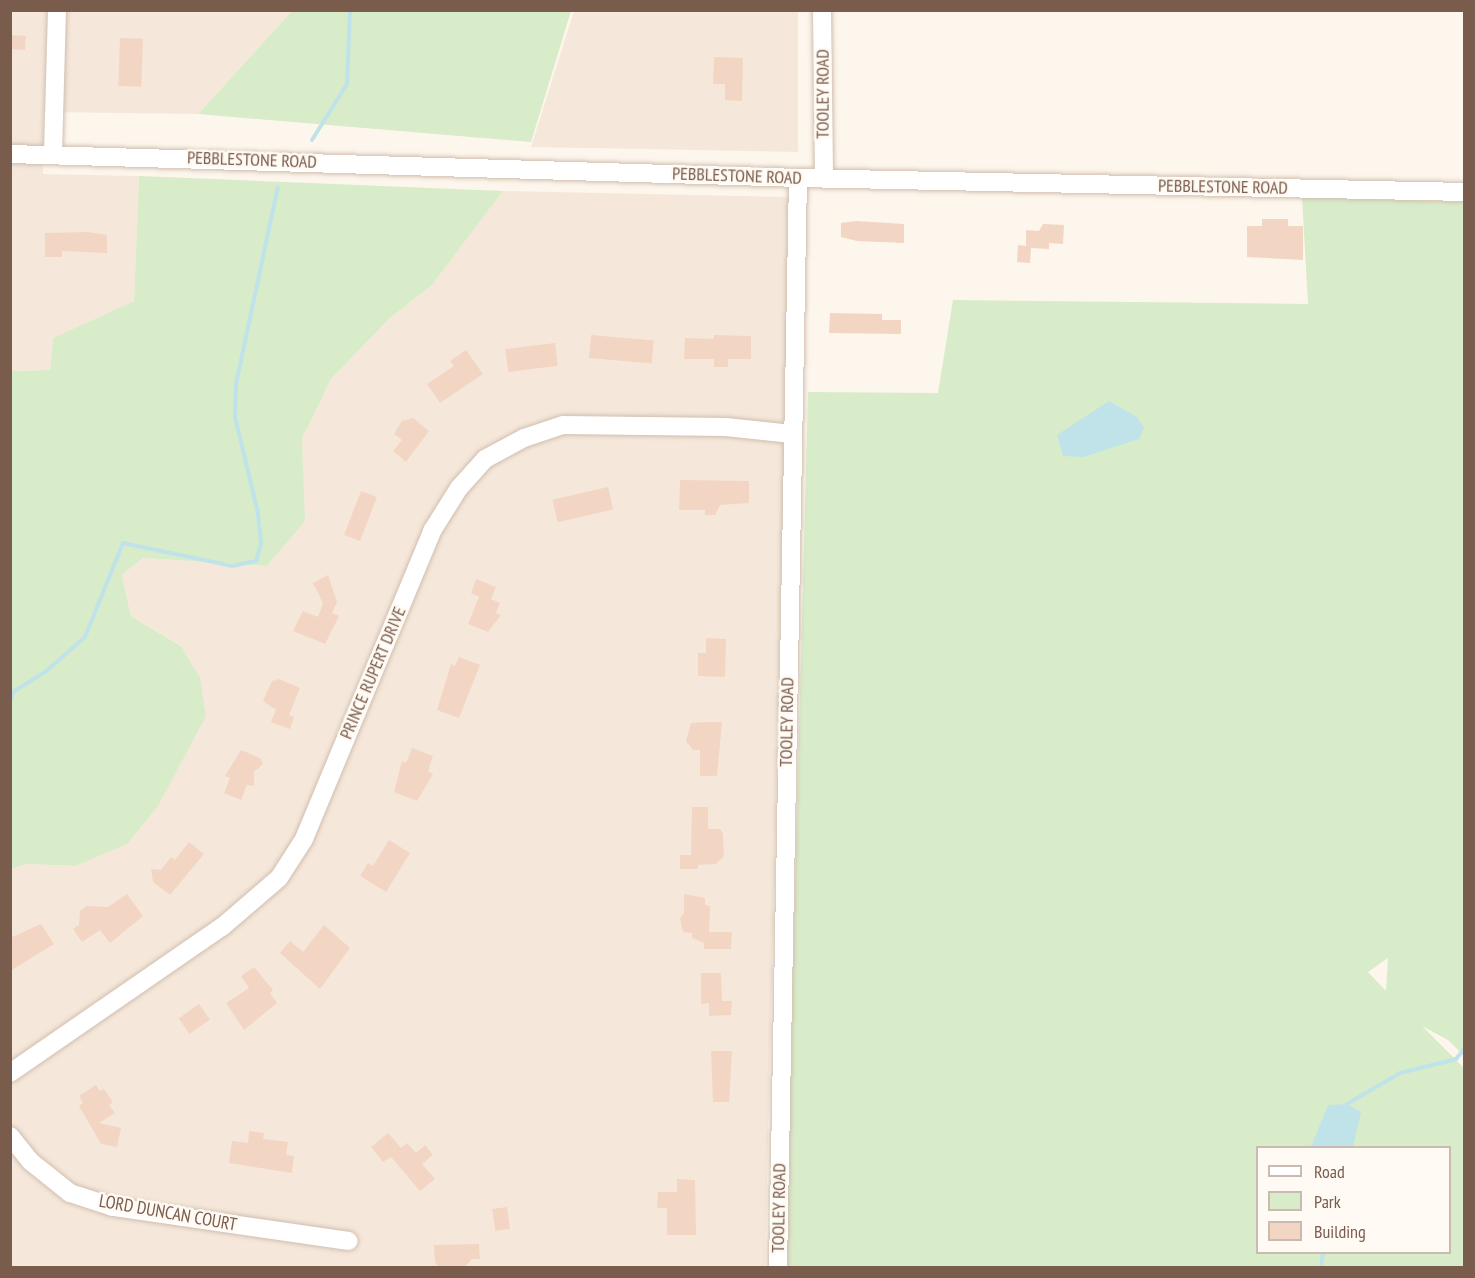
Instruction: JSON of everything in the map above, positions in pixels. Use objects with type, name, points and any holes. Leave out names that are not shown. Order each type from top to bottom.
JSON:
[{"type":"street","points":[[52,153],[57,10]]},
{"type":"street","name":"TOOLEY ROAD","points":[[822,10],[824,178]]},
{"type":"street","name":"PEBBLESTONE ROAD","points":[[10,154],[52,153],[798,178],[1464,192]]},
{"type":"street","name":"TOOLEY ROAD","points":[[778,1268],[798,178]]},
{"type":"street","name":"PRINCE RUPERT DRIVE","points":[[10,1073],[222,927],[279,878],[304,839],[432,531],[459,488],[484,459],[524,438],[563,425],[726,427],[792,434]]},
{"type":"street","name":"LORD DUNCAN COURT","points":[[10,1136],[30,1161],[70,1193],[113,1207],[349,1241]]},
{"type":"shaded area","points":[[10,11],[292,11],[198,114],[44,112],[43,174],[139,176],[134,301],[53,338],[50,370],[11,371]]},
{"type":"shaded area","points":[[574,11],[798,11],[798,152],[531,147]]},
{"type":"shaded area","points":[[503,191],[790,197],[765,1267],[11,1268],[11,869],[27,864],[75,866],[182,646],[131,616],[122,575],[143,558],[267,566],[304,521],[302,439],[331,379],[390,318],[432,285]]},
{"type":"green space","points":[[292,11],[571,11],[531,142],[198,114]]},
{"type":"green space","points":[[139,176],[503,191],[432,285],[390,318],[331,379],[302,439],[305,521],[267,566],[143,558],[122,575],[131,616],[181,646],[200,678],[206,716],[158,806],[127,844],[75,866],[27,864],[11,869],[11,371],[50,370],[53,338],[134,301]]},
{"type":"green space","points":[[1302,197],[1464,202],[1464,1056],[1448,1040],[1422,1026],[1464,1068],[1464,1267],[785,1268],[808,392],[938,393],[953,300],[1308,304]],"holes":[[[1388,958],[1386,990],[1368,972]]]},
{"type":"water","points":[[1109,401],[1137,417],[1144,427],[1139,439],[1083,457],[1063,456],[1057,435]]},
{"type":"water","points":[[1347,1104],[1361,1112],[1353,1146],[1311,1146],[1328,1105]]},
{"type":"building","points":[[10,35],[26,36],[25,50],[10,49]]},
{"type":"building","points":[[120,38],[143,39],[141,87],[118,86]]},
{"type":"building","points":[[714,57],[743,58],[742,101],[725,100],[725,84],[713,84]]},
{"type":"building","points":[[1262,219],[1288,219],[1288,226],[1303,226],[1303,260],[1247,257],[1247,226],[1262,226]]},
{"type":"building","points":[[856,221],[904,224],[904,243],[857,241],[841,237],[841,223]]},
{"type":"building","points":[[1043,224],[1064,225],[1063,244],[1049,243],[1049,249],[1031,248],[1030,263],[1017,262],[1018,245],[1026,246],[1026,230],[1039,231]]},
{"type":"building","points":[[88,232],[107,235],[107,253],[62,251],[62,257],[45,257],[45,233]]},
{"type":"building","points":[[830,313],[882,314],[882,320],[901,320],[901,334],[829,333]]},
{"type":"building","points":[[591,335],[654,340],[652,363],[589,358]]},
{"type":"building","points":[[714,335],[751,336],[751,359],[728,359],[728,367],[714,367],[714,359],[684,359],[685,338],[714,339]]},
{"type":"building","points":[[555,343],[558,366],[508,372],[505,349]]},
{"type":"building","points":[[466,350],[483,374],[440,403],[427,384],[454,366],[450,361]]},
{"type":"building","points":[[413,418],[429,431],[406,462],[393,451],[402,440],[394,434],[402,421]]},
{"type":"building","points":[[680,480],[749,481],[749,503],[720,505],[715,515],[705,515],[705,510],[679,510]]},
{"type":"building","points":[[608,487],[613,509],[558,522],[552,500]]},
{"type":"building","points":[[361,491],[377,497],[360,541],[344,535]]},
{"type":"building","points":[[328,575],[337,602],[332,613],[339,616],[325,644],[293,631],[303,611],[318,617],[323,603],[313,583]]},
{"type":"building","points":[[476,579],[496,587],[491,599],[500,603],[496,613],[501,615],[488,632],[468,624],[479,597],[471,593]]},
{"type":"building","points":[[706,638],[726,639],[725,677],[698,676],[698,653],[706,653]]},
{"type":"building","points":[[459,657],[480,665],[459,718],[437,710],[451,664],[455,666]]},
{"type":"building","points":[[279,679],[300,688],[289,715],[294,717],[290,729],[271,722],[276,710],[263,701],[272,681]]},
{"type":"building","points":[[722,722],[717,776],[700,776],[700,750],[693,750],[686,741],[691,723]]},
{"type":"building","points":[[412,748],[433,756],[428,771],[433,774],[417,801],[394,792],[402,761],[406,763]]},
{"type":"building","points":[[241,750],[260,758],[263,764],[254,772],[254,786],[247,785],[241,800],[224,793],[230,778],[225,776]]},
{"type":"building","points":[[692,807],[708,807],[708,829],[720,829],[723,834],[724,856],[716,864],[698,865],[698,869],[680,869],[680,855],[691,855]]},
{"type":"building","points":[[389,840],[410,853],[386,892],[360,876],[368,863],[373,866]]},
{"type":"building","points":[[189,842],[204,854],[170,895],[153,882],[151,869],[161,870],[171,857],[175,860]]},
{"type":"building","points":[[127,894],[143,916],[110,943],[100,930],[82,942],[73,929],[79,925],[80,911],[87,906],[108,907]]},
{"type":"building","points":[[684,894],[705,898],[705,905],[710,906],[709,932],[732,932],[731,949],[704,949],[704,943],[692,938],[692,933],[683,932],[680,918],[684,913]]},
{"type":"building","points":[[41,924],[54,944],[10,971],[10,938]]},
{"type":"building","points":[[324,925],[350,948],[320,989],[280,953],[290,941],[303,952]]},
{"type":"building","points":[[254,967],[273,990],[270,993],[277,1003],[244,1030],[226,1003],[249,988],[241,976]]},
{"type":"building","points":[[701,973],[721,973],[722,1001],[732,1001],[731,1015],[709,1016],[709,1003],[701,1004]]},
{"type":"building","points":[[199,1004],[210,1020],[189,1034],[179,1018]]},
{"type":"building","points":[[711,1051],[732,1051],[729,1102],[713,1102]]},
{"type":"building","points":[[96,1085],[100,1091],[104,1089],[113,1102],[109,1105],[115,1113],[99,1123],[121,1128],[117,1147],[101,1144],[79,1106],[83,1103],[79,1096]]},
{"type":"building","points":[[249,1131],[264,1133],[263,1139],[288,1142],[286,1155],[294,1156],[292,1173],[229,1163],[232,1141],[248,1143]]},
{"type":"building","points":[[388,1133],[401,1148],[407,1143],[416,1153],[425,1145],[433,1155],[422,1164],[435,1179],[420,1191],[391,1157],[383,1162],[371,1147]]},
{"type":"building","points":[[677,1179],[695,1180],[696,1235],[667,1235],[667,1208],[657,1208],[658,1192],[677,1192]]},
{"type":"building","points":[[507,1207],[510,1229],[495,1231],[492,1209]]},
{"type":"building","points":[[479,1244],[480,1259],[472,1259],[464,1268],[439,1268],[435,1262],[434,1245]]},
{"type":"waterway","points":[[312,140],[347,84],[350,10]]},
{"type":"waterway","points":[[10,702],[13,692],[44,673],[85,637],[123,543],[232,566],[256,561],[261,543],[258,513],[235,417],[236,384],[278,187]]},
{"type":"waterway","points":[[1347,1104],[1400,1073],[1456,1059],[1464,1049]]},
{"type":"waterway","points":[[1321,1268],[1323,1254]]}]
